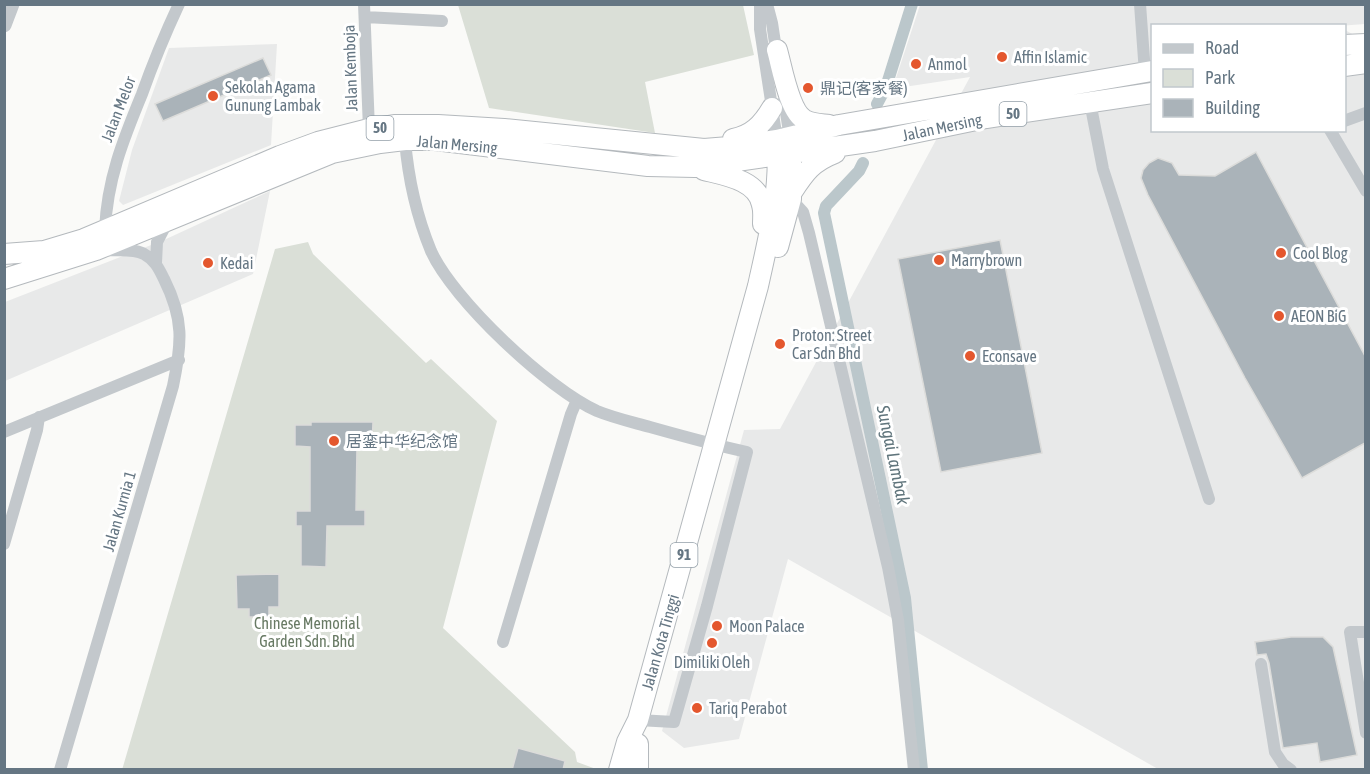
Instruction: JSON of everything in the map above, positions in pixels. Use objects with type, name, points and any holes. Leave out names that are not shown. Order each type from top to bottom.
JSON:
[{"type":"highway","points":[[1346,45],[1365,44]]},
{"type":"highway","points":[[777,50],[795,112],[804,120],[816,124],[839,125]]},
{"type":"highway","points":[[1346,66],[1365,63]]},
{"type":"highway","name":"Jalan Mersing","points":[[4,279],[96,250],[332,153],[380,143],[435,140],[648,166],[695,167],[784,147],[839,125],[1149,72]]},
{"type":"highway","name":"Jalan Mersing","points":[[4,254],[45,251],[84,239],[318,142],[394,125],[438,125],[680,147],[784,147],[864,143],[986,118],[1151,93]]},
{"type":"highway","points":[[680,147],[735,139],[752,133],[763,124],[772,108]]},
{"type":"highway","points":[[791,196],[809,168],[817,160],[864,143]]},
{"type":"highway","name":"Jalan Kota Tinggi","points":[[729,391],[761,310],[791,196],[784,147]]},
{"type":"highway","name":"Jalan Kota Tinggi","points":[[619,770],[627,742],[638,720],[758,286],[784,147]]},
{"type":"highway","points":[[695,167],[733,177],[753,188],[762,202],[764,224],[758,286]]},
{"type":"highway","name":"Jalan Kota Tinggi","points":[[631,770],[638,744],[638,720]]},
{"type":"highway","points":[[638,744],[638,770]]},
{"type":"street","points":[[4,25],[12,4]]},
{"type":"street","name":"Jalan Melor","points":[[105,230],[106,202],[123,142],[179,4]]},
{"type":"street","points":[[760,4],[760,28],[772,108],[784,147]]},
{"type":"street","points":[[766,4],[777,50],[784,147]]},
{"type":"street","points":[[1140,4],[1149,72]]},
{"type":"street","points":[[364,11],[442,21]]},
{"type":"street","name":"Jalan Kemboja","points":[[364,11],[369,129]]},
{"type":"street","points":[[1090,102],[1103,169],[1209,499]]},
{"type":"street","points":[[1346,120],[1365,113]]},
{"type":"street","points":[[1331,132],[1365,191]]},
{"type":"street","points":[[405,140],[406,158],[419,213],[438,262],[465,298],[506,342],[540,373],[577,400],[597,411],[747,452],[674,722],[638,720]]},
{"type":"street","points":[[791,196],[803,212],[809,233],[888,567],[898,620],[914,770]]},
{"type":"street","points":[[156,263],[157,242],[170,219]]},
{"type":"street","points":[[96,250],[138,251],[156,263]]},
{"type":"street","name":"Jalan Kurnia 1","points":[[60,770],[173,386],[178,360],[179,320],[168,287],[156,263]]},
{"type":"street","points":[[4,432],[178,360]]},
{"type":"street","points":[[502,642],[577,400]]},
{"type":"street","points":[[4,544],[39,417]]},
{"type":"street","points":[[1365,632],[1350,632],[1365,733]]},
{"type":"street","points":[[1261,664],[1275,752],[1282,764],[1291,770]]},
{"type":"shaded area","points":[[920,5],[1365,5],[1365,24],[1151,24],[1151,132],[1346,132],[1346,31],[1365,41],[1365,769],[1158,769],[788,559],[739,739],[684,748],[662,731],[744,430],[780,429],[970,77],[904,87],[899,85],[896,78]]},
{"type":"shaded area","name":"Sekolah Agama Gunung Lambak","points":[[277,44],[271,145],[123,205],[119,201],[132,150],[169,48]]},
{"type":"shaded area","points":[[270,191],[253,274],[5,381],[5,302],[164,240]]},
{"type":"green space","points":[[458,5],[743,5],[754,55],[645,82],[655,133],[489,108]]},
{"type":"green space","name":"Chinese Memorial Garden Sdn. Bhd","points":[[308,242],[313,254],[426,363],[431,359],[497,421],[443,628],[575,752],[577,762],[596,769],[122,770],[275,249]]},
{"type":"building","points":[[263,58],[271,75],[163,121],[155,104]]},
{"type":"building","name":"AEON BiG","points":[[1256,152],[1365,356],[1365,443],[1302,478],[1245,378],[1141,178],[1143,170],[1158,158],[1172,163],[1179,175],[1215,176]]},
{"type":"building","name":"Econsave","points":[[1000,240],[1042,453],[941,472],[898,259]]},
{"type":"building","points":[[311,422],[373,422],[372,448],[357,448],[356,510],[365,510],[365,526],[327,526],[326,567],[301,566],[301,526],[296,526],[296,511],[310,511],[310,447],[295,446],[295,425],[311,425]]},
{"type":"building","points":[[279,574],[279,607],[269,607],[269,617],[249,617],[249,609],[237,609],[236,575]]},
{"type":"building","points":[[1291,637],[1323,637],[1333,647],[1357,755],[1320,762],[1317,743],[1283,748],[1269,663],[1266,654],[1257,655],[1255,642]]},
{"type":"building","points":[[518,748],[565,761],[563,770],[512,770]]},
{"type":"waterway","name":"Sungai Lambak","points":[[877,104],[886,87],[912,4]]},
{"type":"waterway","name":"Sungai Lambak","points":[[863,163],[859,171],[826,206],[824,213],[905,598],[922,770]]},
{"type":"place","name":"Affin Islamic","points":[[1002,57]]},
{"type":"place","name":"Anmol","points":[[916,64]]},
{"type":"place","name":"鼎记(客家餐)","points":[[808,88]]},
{"type":"place","name":"Sekolah Agama Gunung Lambak","points":[[213,96]]},
{"type":"place","name":"Cool Blog","points":[[1281,253]]},
{"type":"place","name":"Marrybrown","points":[[939,260]]},
{"type":"place","name":"Kedai","points":[[208,263]]},
{"type":"place","name":"AEON BiG","points":[[1279,316]]},
{"type":"place","name":"Proton: Street Car Sdn Bhd","points":[[780,344]]},
{"type":"place","name":"Econsave","points":[[970,356]]},
{"type":"place","name":"居銮中华纪念馆","points":[[334,441]]},
{"type":"place","name":"Moon Palace","points":[[717,626]]},
{"type":"place","name":"Dimiliki Oleh","points":[[712,643]]},
{"type":"place","name":"Tariq Perabot","points":[[697,708]]}]
